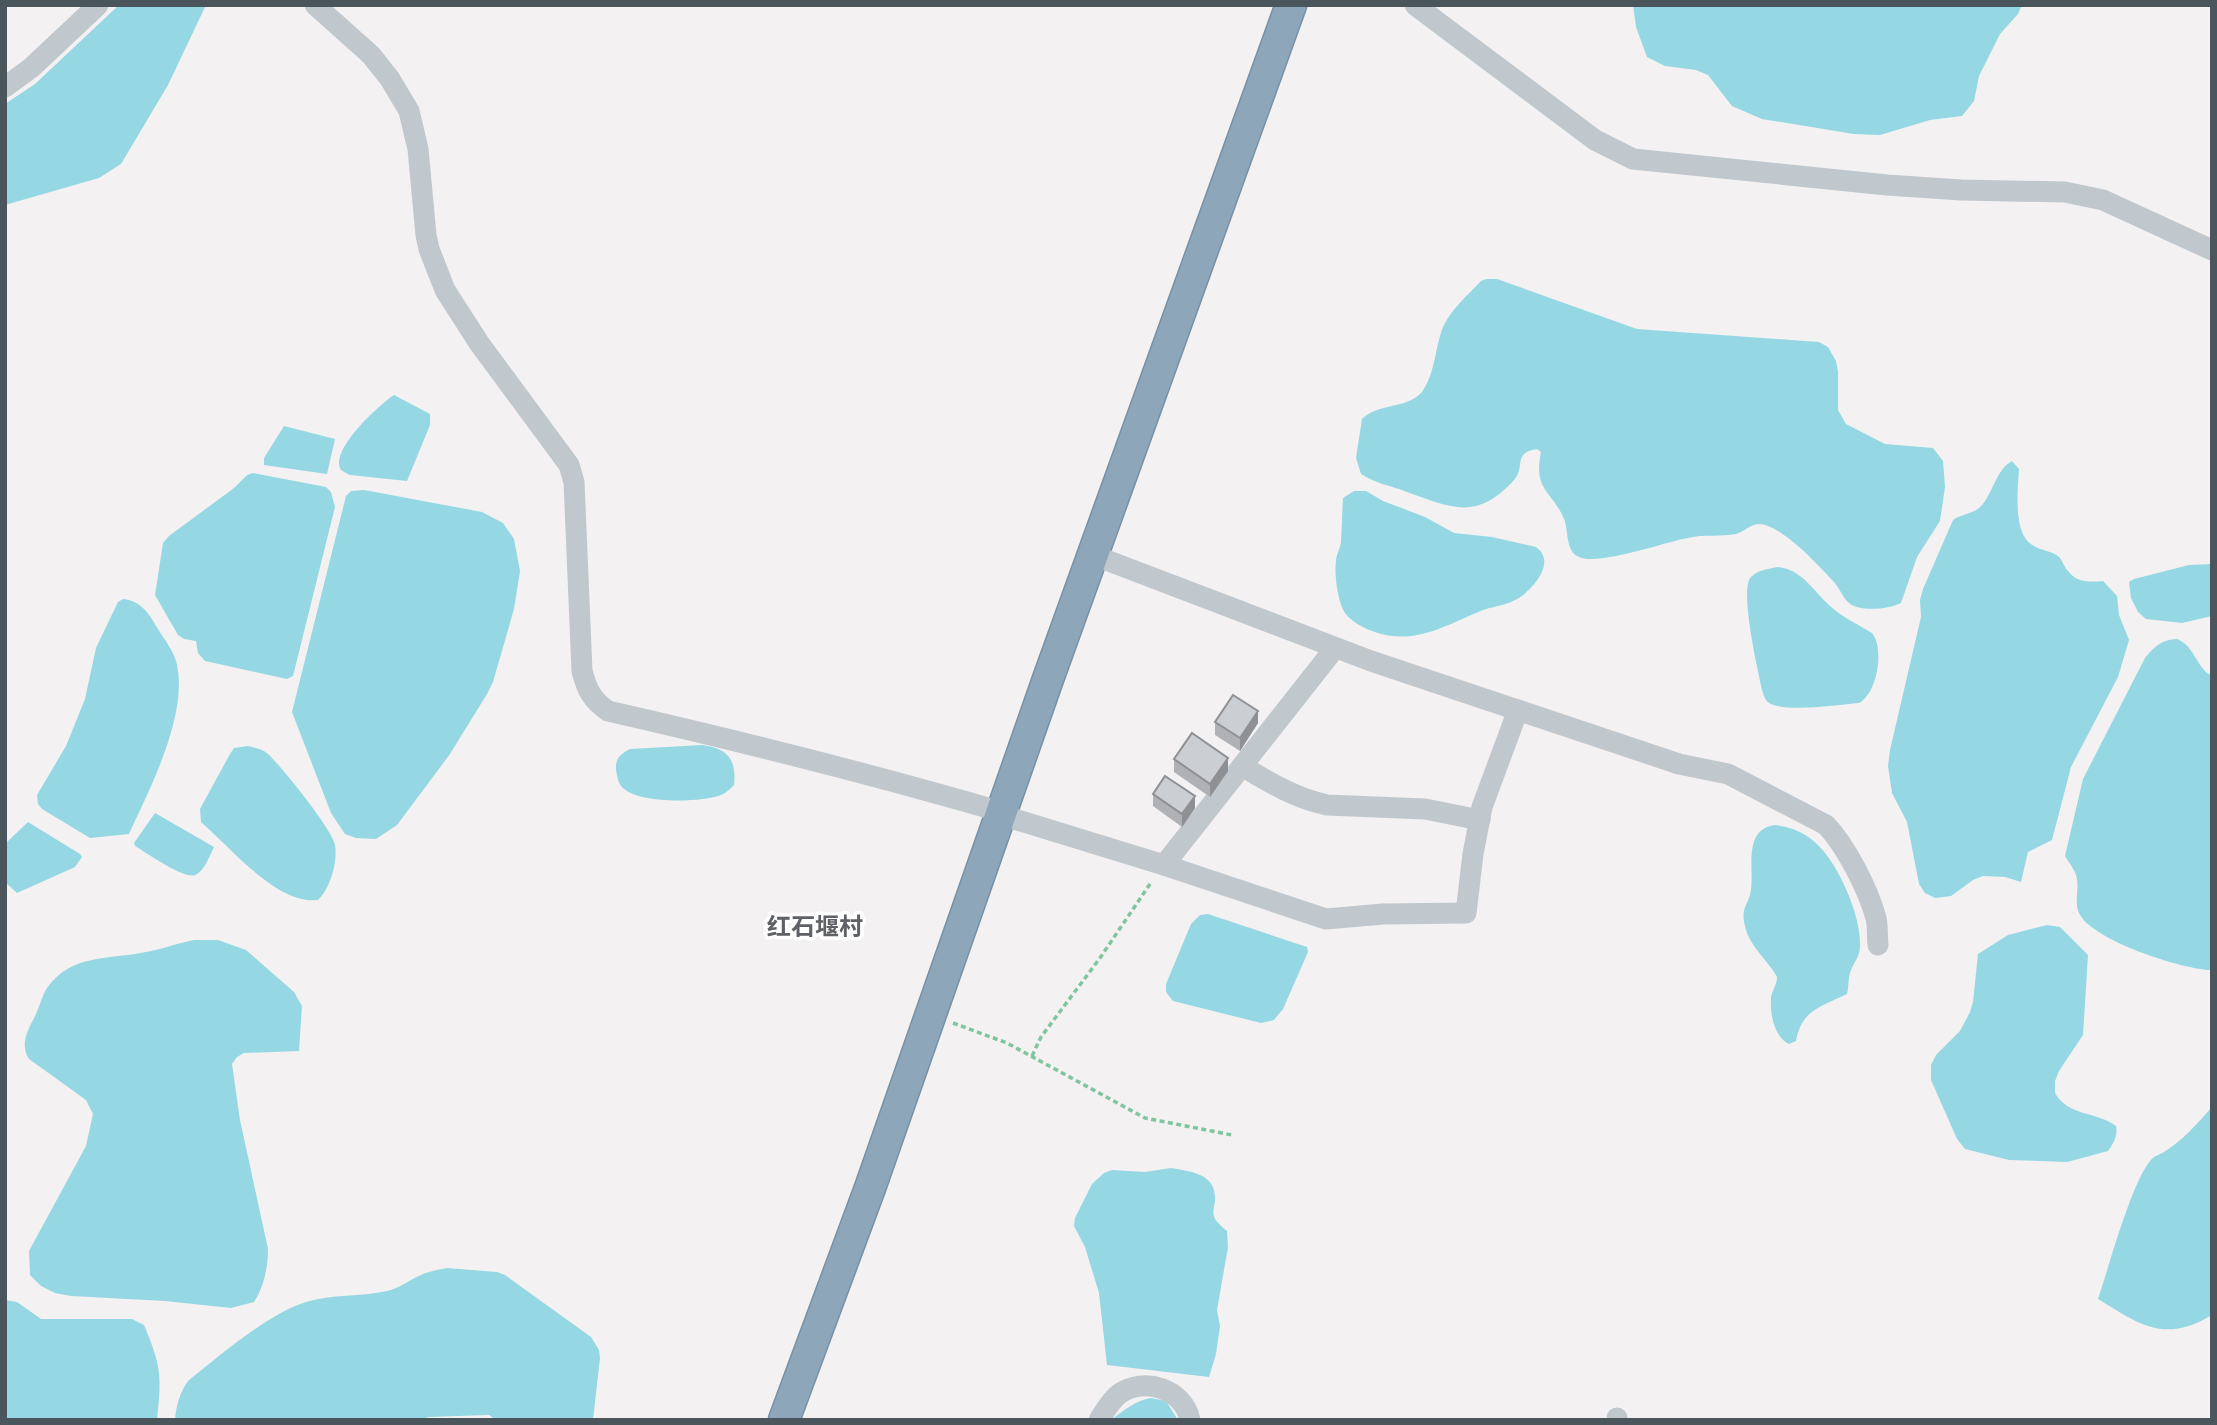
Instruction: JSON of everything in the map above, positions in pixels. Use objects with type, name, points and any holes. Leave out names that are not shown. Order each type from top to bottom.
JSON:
[{"type":"highway","points":[[784,1420],[870,1188],[1093,555],[1291,5]]},
{"type":"street","points":[[5,87],[31,68],[98,5]]},
{"type":"street","points":[[315,5],[371,55],[390,79],[409,111],[418,149],[426,235],[445,290],[479,343],[569,465],[574,482],[582,671],[594,702],[608,711],[841,766],[1002,813],[1326,919],[1383,914],[1466,913],[1479,820],[1518,710]]},
{"type":"street","points":[[1415,5],[1595,140],[1633,159],[1887,186],[2064,192],[2103,200],[2212,250]]},
{"type":"street","points":[[1093,555],[1335,648],[1679,764],[1728,774],[1826,825],[1848,853],[1868,899],[1875,917],[1878,946]]},
{"type":"street","points":[[1164,865],[1335,648]]},
{"type":"street","points":[[1242,766],[1282,790],[1311,802],[1425,810],[1479,820]]},
{"type":"street","points":[[1098,1420],[1120,1393],[1131,1387],[1144,1385],[1157,1387],[1180,1399],[1190,1420]]},
{"type":"path","points":[[1032,1057],[1041,1037],[1164,865]]},
{"type":"path","points":[[931,1015],[1007,1043],[1145,1118],[1232,1135]]},
{"type":"water","points":[[119,5],[206,5],[168,85],[121,164],[99,178],[5,205],[5,104],[35,84]]},
{"type":"water","points":[[1633,5],[2022,5],[2018,14],[2000,34],[1979,76],[1974,101],[1962,116],[1930,120],[1880,135],[1854,134],[1762,119],[1732,106],[1708,75],[1696,70],[1665,66],[1647,57],[1636,27]]},
{"type":"water","points":[[1497,279],[1637,329],[1819,342],[1828,347],[1836,361],[1838,372],[1838,410],[1846,424],[1885,444],[1933,448],[1943,461],[1945,487],[1940,521],[1917,557],[1901,603],[1871,609],[1851,604],[1834,582],[1802,550],[1783,534],[1760,524],[1736,534],[1694,537],[1616,556],[1588,559],[1579,557],[1569,546],[1564,519],[1542,483],[1539,465],[1541,452],[1537,449],[1522,457],[1517,475],[1501,493],[1476,506],[1438,503],[1361,474],[1356,458],[1362,419],[1376,410],[1408,402],[1421,393],[1432,370],[1446,320],[1481,281]]},
{"type":"water","points":[[394,395],[430,414],[430,425],[407,481],[350,475],[342,470],[339,462],[348,440]]},
{"type":"water","points":[[284,426],[335,439],[327,474],[264,465],[264,458]]},
{"type":"water","points":[[2012,461],[2019,469],[2019,522],[2027,540],[2037,548],[2057,555],[2075,578],[2103,581],[2117,596],[2119,615],[2129,640],[2118,677],[2071,767],[2052,840],[2028,852],[2021,882],[2005,877],[1983,876],[1951,896],[1935,898],[1925,893],[1919,884],[1907,822],[1892,793],[1888,766],[1890,750],[1921,617],[1920,600],[1923,589],[1953,520],[1973,512],[1984,503],[2002,470]]},
{"type":"water","points":[[253,473],[326,487],[331,492],[335,507],[293,676],[287,679],[205,661],[198,653],[196,641],[178,635],[155,595],[163,543],[247,475]]},
{"type":"water","points":[[364,490],[482,512],[503,523],[514,539],[520,571],[514,609],[487,694],[450,754],[397,825],[376,839],[356,838],[345,834],[331,813],[292,712],[346,496],[351,491]]},
{"type":"water","points":[[1354,491],[1366,491],[1454,533],[1492,537],[1536,547],[1544,560],[1541,575],[1525,594],[1515,600],[1429,632],[1402,637],[1365,628],[1345,613],[1336,581],[1343,498]]},
{"type":"water","points":[[2212,564],[2212,616],[2182,623],[2146,619],[2138,612],[2131,598],[2129,582],[2189,565]]},
{"type":"water","points":[[1777,567],[1800,576],[1835,610],[1872,633],[1878,649],[1877,671],[1870,691],[1859,703],[1789,708],[1771,704],[1765,698],[1750,631],[1748,585],[1751,577],[1757,573]]},
{"type":"water","points":[[123,599],[135,602],[144,609],[173,653],[179,681],[178,703],[166,749],[129,834],[90,838],[42,809],[37,795],[66,746],[85,699],[96,648],[118,602]]},
{"type":"water","points":[[2177,639],[2188,647],[2202,668],[2212,676],[2212,970],[2181,965],[2139,952],[2087,923],[2078,909],[2076,874],[2065,856],[2083,779],[2145,658],[2159,644]]},
{"type":"water","points":[[702,745],[724,752],[732,762],[734,785],[721,795],[698,800],[653,799],[628,792],[619,783],[616,763],[621,755],[630,749]]},
{"type":"water","points":[[248,746],[263,751],[275,761],[306,798],[332,837],[336,852],[334,867],[326,889],[318,900],[302,899],[271,884],[201,822],[200,809],[230,754],[234,748]]},
{"type":"water","points":[[155,813],[214,847],[198,873],[183,873],[135,846],[134,843]]},
{"type":"water","points":[[28,822],[82,857],[75,867],[17,893],[5,882],[5,844]]},
{"type":"water","points":[[1775,825],[1804,834],[1826,855],[1848,894],[1860,936],[1860,948],[1850,973],[1847,994],[1808,1015],[1796,1041],[1789,1044],[1776,1031],[1772,1018],[1771,996],[1777,977],[1750,940],[1744,920],[1744,910],[1751,890],[1754,842],[1765,828]]},
{"type":"water","points":[[1208,914],[1307,947],[1308,952],[1283,1009],[1274,1020],[1261,1023],[1173,1001],[1166,992],[1166,984],[1191,924],[1200,915]]},
{"type":"water","points":[[2047,925],[2060,927],[2088,955],[2083,1035],[2059,1071],[2055,1081],[2055,1093],[2061,1101],[2075,1110],[2116,1126],[2115,1139],[2108,1151],[2067,1162],[2009,1160],[1965,1149],[1957,1139],[1931,1080],[1931,1065],[1936,1055],[1960,1031],[1970,1012],[1978,954],[2008,935]]},
{"type":"water","points":[[194,940],[218,940],[246,950],[294,992],[302,1006],[299,1051],[244,1053],[232,1064],[240,1120],[268,1249],[260,1290],[254,1302],[231,1308],[55,1293],[41,1286],[30,1275],[29,1251],[86,1146],[93,1114],[86,1100],[29,1059],[25,1049],[27,1033],[47,988],[68,969],[92,960],[146,952]]},
{"type":"water","points":[[2212,1107],[2212,1315],[2180,1328],[2152,1327],[2139,1323],[2098,1299],[2130,1201],[2146,1166],[2154,1157],[2171,1148]]},
{"type":"water","points":[[1171,1168],[1199,1175],[1210,1182],[1214,1188],[1215,1219],[1227,1231],[1228,1247],[1217,1310],[1220,1326],[1209,1377],[1107,1365],[1099,1293],[1085,1247],[1074,1226],[1075,1218],[1092,1184],[1104,1173],[1112,1170],[1145,1172]]},
{"type":"water","points":[[447,1268],[505,1275],[591,1337],[599,1350],[600,1358],[593,1420],[496,1420],[489,1415],[429,1417],[418,1420],[175,1420],[179,1399],[189,1380],[245,1336],[276,1316],[316,1299],[387,1291],[424,1274]]},
{"type":"water","points":[[5,1300],[17,1302],[41,1319],[132,1319],[144,1325],[159,1371],[157,1420],[5,1420]]},
{"type":"water","points":[[1151,1398],[1166,1401],[1178,1420],[1111,1420],[1135,1403]]},
{"type":"building","points":[[1233,695],[1258,711],[1240,738],[1215,722]]},
{"type":"building","points":[[1192,733],[1228,758],[1210,784],[1174,759]]},
{"type":"building","points":[[1165,776],[1195,796],[1182,814],[1153,794]]},
{"type":"district","name":"红石堰村","points":[[815,926]]}]
